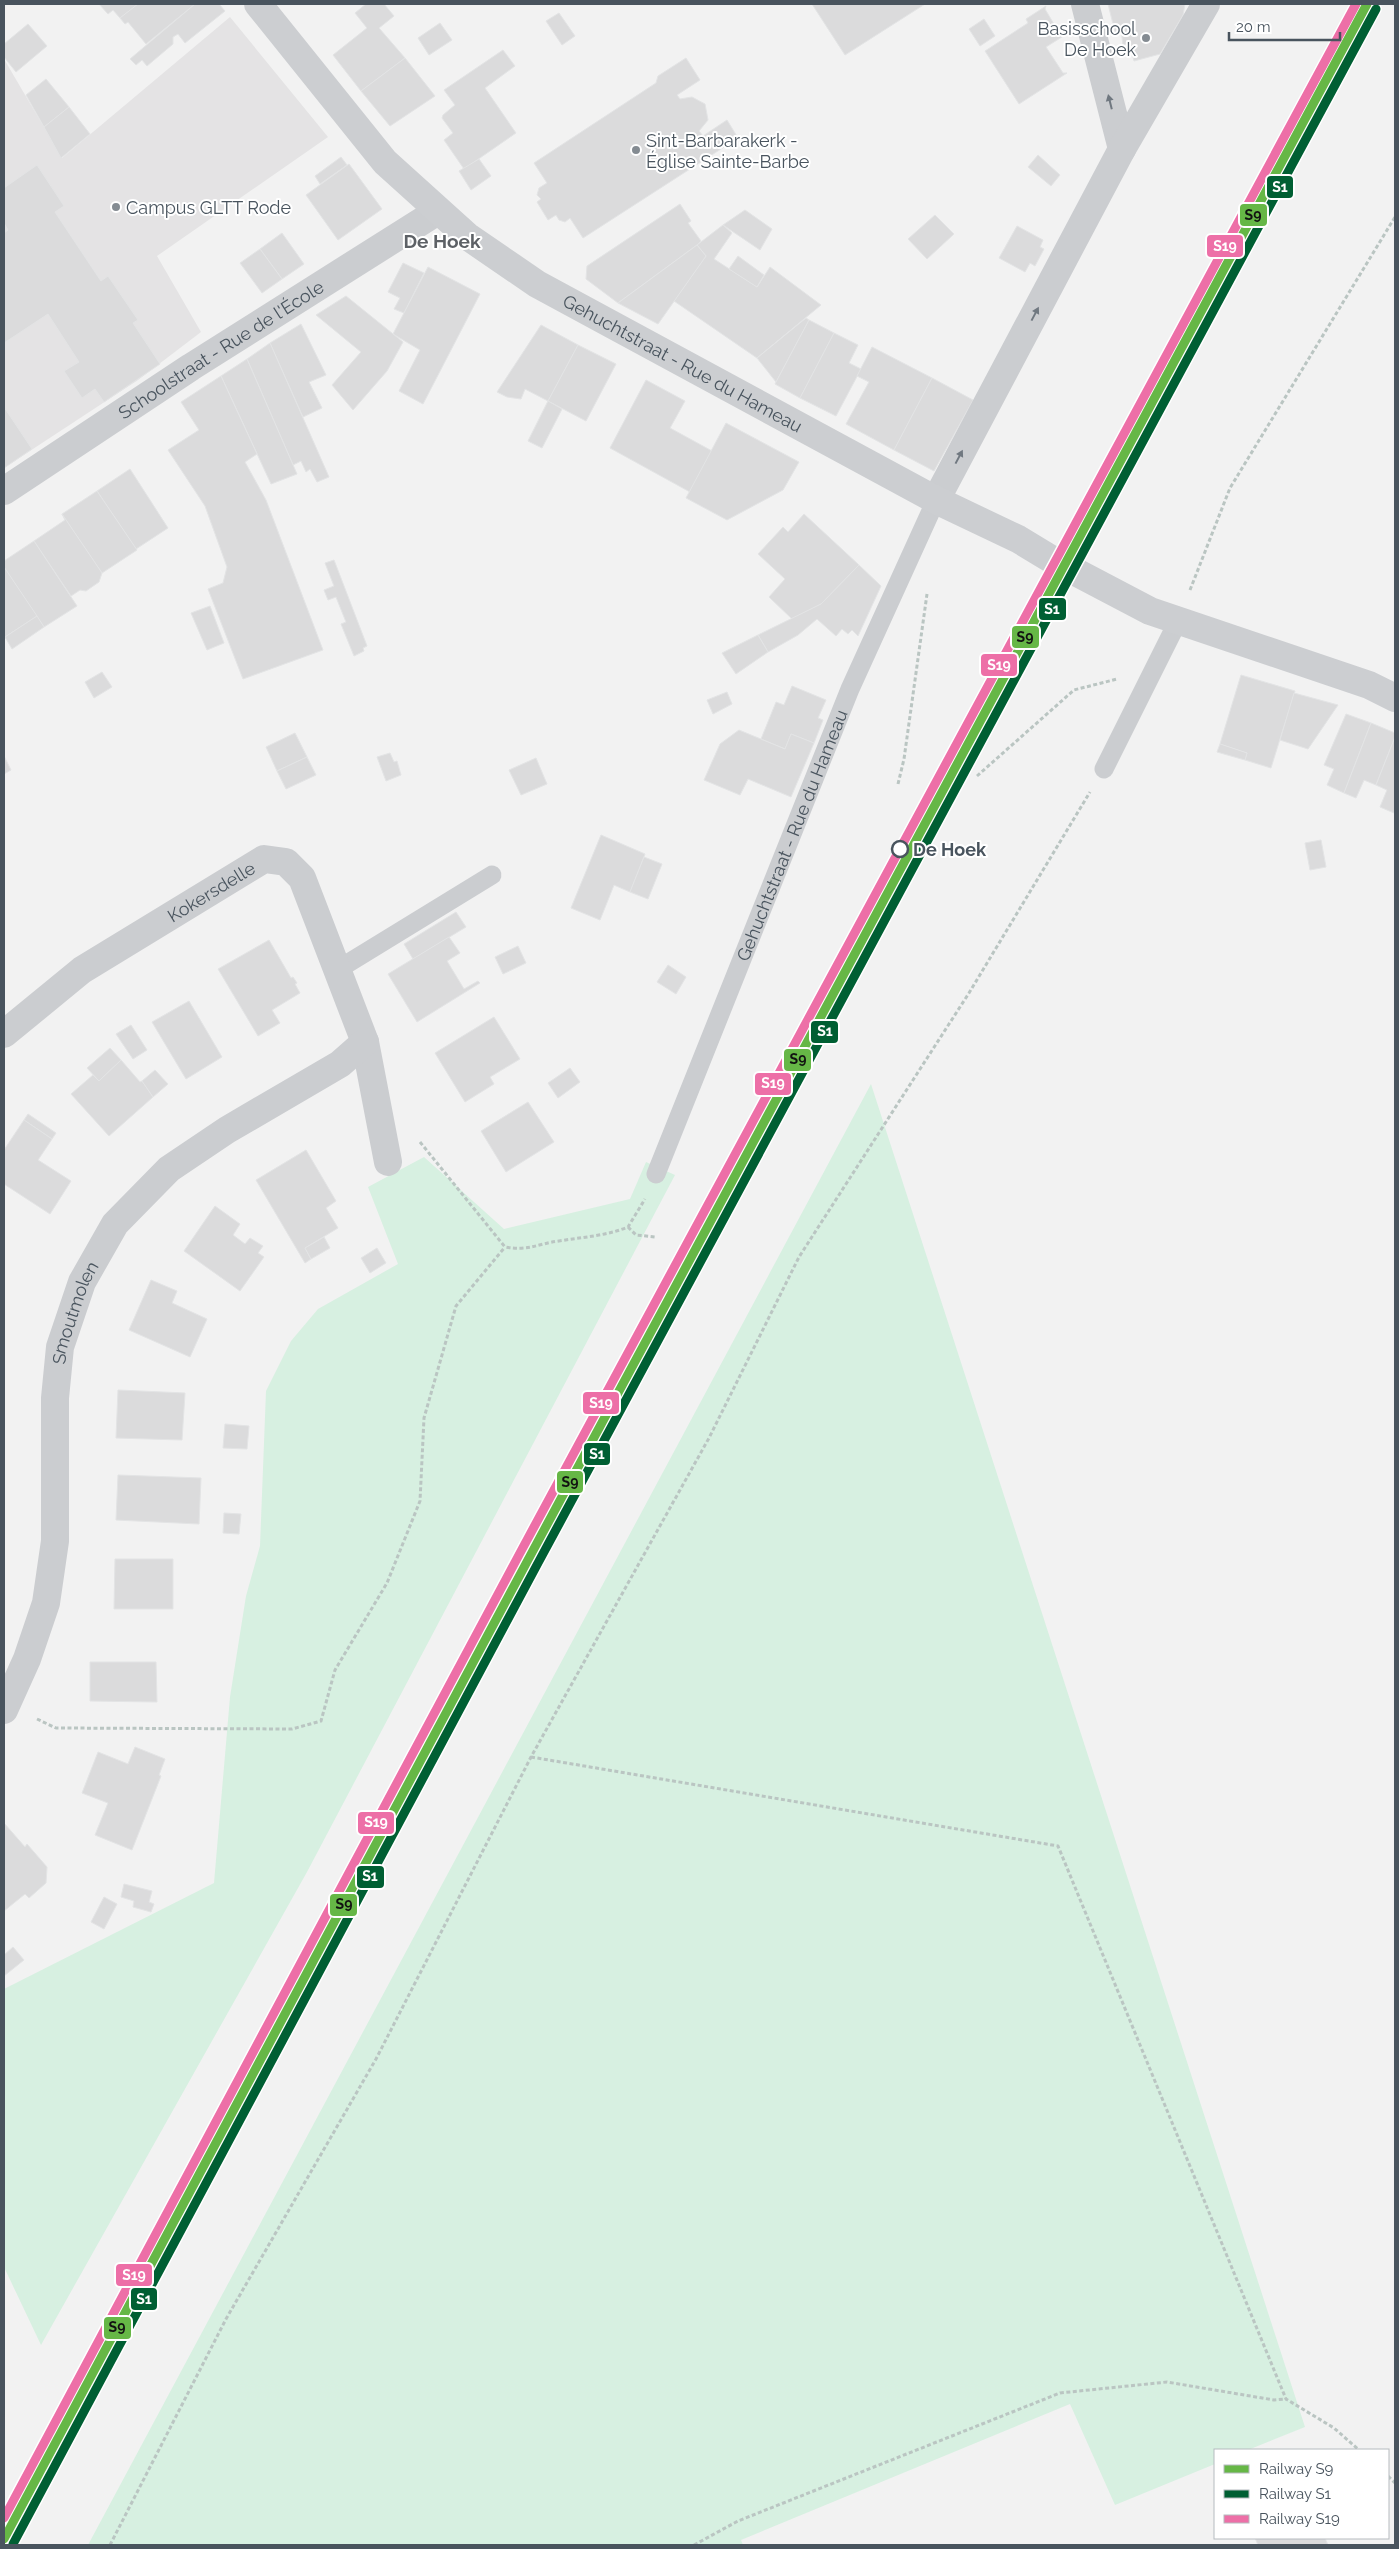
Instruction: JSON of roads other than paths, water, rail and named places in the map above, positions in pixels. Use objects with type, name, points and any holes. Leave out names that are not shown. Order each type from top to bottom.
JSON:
[{"type":"street","name":"Gehuchtstraat - Rue du Hameau","points":[[258,4],[385,162],[467,236],[537,284],[936,500],[1018,538],[1051,559],[1150,611],[1178,621]]},
{"type":"street","points":[[1085,4],[1122,149]]},
{"type":"street","name":"Gehuchtstraat - Rue du Hameau","points":[[936,500],[1122,149],[1206,4]]},
{"type":"street","name":"Schoolstraat - Rue de l'École","points":[[4,491],[190,366],[438,210]]},
{"type":"street","points":[[1178,621],[1368,685],[1395,698]]},
{"type":"street","name":"Kokersdelle","points":[[4,1034],[82,970],[264,859],[286,862],[302,878],[365,1042],[388,1162]]},
{"type":"street","name":"Smoutmolen","points":[[5,1708],[27,1659],[46,1603],[55,1541],[55,1398],[58,1364],[60,1347],[82,1282],[115,1224],[169,1169],[227,1130],[340,1064],[365,1042]]},
{"type":"lane","name":"Gehuchtstraat - Rue du Hameau","points":[[656,1174],[846,698],[936,500]]},
{"type":"lane","points":[[1104,768],[1178,621]]},
{"type":"lane","points":[[337,970],[492,875]]},
{"type":"rail line","name":"S19","points":[[4,2518],[520,1553],[1356,4]]},
{"type":"rail line","name":"S9","points":[[4,2539],[529,1558],[1367,4]]},
{"type":"rail line","name":"S1","points":[[13,2544],[538,1563],[1376,9]]},
{"type":"place","name":"Basisschool De Hoek","points":[[1146,38]]},
{"type":"place","name":"Sint-Barbarakerk - Église Sainte-Barbe","points":[[636,150]]},
{"type":"place","name":"Campus GLTT Rode","points":[[116,207]]},
{"type":"place","name":"De Hoek","points":[[900,849]]},
{"type":"district","name":"De Hoek","points":[[442,241]]}]
